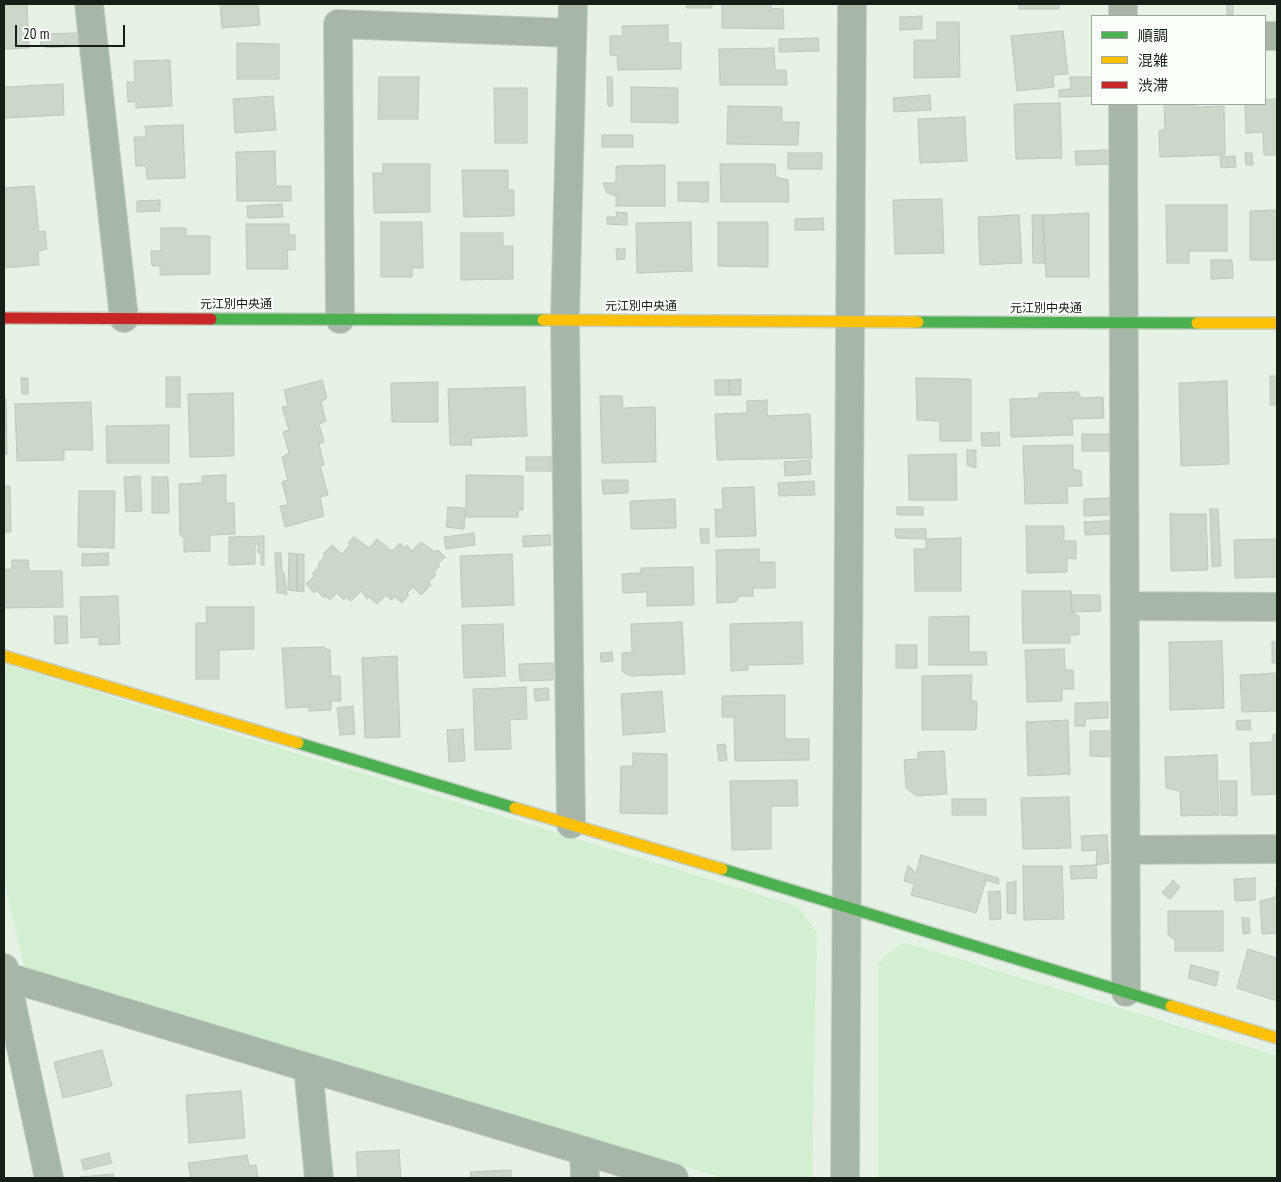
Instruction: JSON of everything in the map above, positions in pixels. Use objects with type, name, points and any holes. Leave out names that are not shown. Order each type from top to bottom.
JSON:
[{"type":"street","points":[[89,4],[124,318]]},
{"type":"street","points":[[571,824],[565,320],[573,4]]},
{"type":"street","points":[[844,1178],[852,4]]},
{"type":"street","points":[[340,319],[338,24],[572,33]]},
{"type":"street","points":[[1124,105],[1126,992]]},
{"type":"street","name":"元江別中央通","points":[[4,318],[1277,323]]},
{"type":"street","points":[[1126,606],[1277,607]]},
{"type":"street","points":[[4,656],[846,906],[1277,1038]]},
{"type":"street","points":[[1126,850],[1277,849]]},
{"type":"street","points":[[49,1178],[4,973],[308,1068],[674,1178]]},
{"type":"street","points":[[308,1068],[319,1178]]},
{"type":"street","points":[[584,1151],[585,1178]]},
{"type":"green space","points":[[4,664],[797,906],[817,932],[812,1178],[722,1178],[24,967],[4,878]]},
{"type":"green space","points":[[903,942],[1277,1056],[1277,1178],[878,1178],[878,963]]},
{"type":"building","points":[[4,4],[27,4],[29,48],[4,49]]},
{"type":"building","points":[[220,4],[258,4],[260,25],[222,28]]},
{"type":"building","points":[[687,4],[712,4],[712,8],[686,8]]},
{"type":"building","points":[[722,4],[772,4],[771,9],[783,8],[784,29],[722,28]]},
{"type":"building","points":[[1019,4],[1060,4],[1059,9],[1019,9]]},
{"type":"building","points":[[1227,4],[1233,4],[1233,15],[1227,15]]},
{"type":"building","points":[[922,16],[922,29],[900,30],[900,17]]},
{"type":"building","points":[[937,22],[959,22],[960,77],[914,78],[914,40],[937,40]]},
{"type":"building","points":[[668,25],[668,43],[681,43],[681,69],[618,70],[617,55],[610,55],[610,36],[623,36],[622,26]]},
{"type":"building","points":[[1063,31],[1068,74],[1053,75],[1054,87],[1017,91],[1011,36]]},
{"type":"building","points":[[78,33],[79,46],[46,48],[45,45],[41,46],[40,34]]},
{"type":"building","points":[[818,38],[819,51],[779,52],[779,39]]},
{"type":"building","points":[[237,43],[279,44],[279,79],[237,79]]},
{"type":"building","points":[[774,48],[775,70],[786,70],[787,85],[720,85],[719,49]]},
{"type":"building","points":[[170,60],[172,106],[136,108],[136,102],[128,102],[127,82],[135,82],[134,61]]},
{"type":"building","points":[[379,77],[419,77],[418,119],[378,119]]},
{"type":"building","points":[[607,77],[612,77],[613,106],[608,106]]},
{"type":"building","points":[[1070,77],[1091,77],[1091,96],[1059,97],[1059,90],[1071,89]]},
{"type":"building","points":[[63,84],[64,115],[4,118],[4,87]]},
{"type":"building","points":[[631,87],[678,88],[678,123],[631,122]]},
{"type":"building","points":[[494,88],[527,88],[527,143],[495,143]]},
{"type":"building","points":[[930,95],[931,110],[894,112],[893,98]]},
{"type":"building","points":[[273,96],[276,130],[235,133],[233,99]]},
{"type":"building","points":[[1277,99],[1277,155],[1264,155],[1263,132],[1246,133],[1245,105],[1266,105],[1266,100]]},
{"type":"building","points":[[1060,103],[1062,158],[1016,159],[1014,104]]},
{"type":"building","points":[[1164,105],[1224,106],[1225,155],[1160,157],[1159,131],[1165,129]]},
{"type":"building","points":[[728,106],[782,107],[782,122],[799,122],[798,145],[727,144]]},
{"type":"building","points":[[965,117],[967,161],[920,163],[918,119]]},
{"type":"building","points":[[183,125],[185,178],[147,179],[146,166],[136,166],[134,137],[146,137],[145,126]]},
{"type":"building","points":[[602,135],[633,135],[633,147],[602,147]]},
{"type":"building","points":[[1113,150],[1114,164],[1076,165],[1075,151]]},
{"type":"building","points":[[275,151],[276,186],[291,186],[291,201],[237,201],[236,152]]},
{"type":"building","points":[[788,153],[822,153],[822,169],[788,169]]},
{"type":"building","points":[[1245,153],[1252,153],[1253,165],[1246,165]]},
{"type":"building","points":[[1235,156],[1236,167],[1221,168],[1220,157]]},
{"type":"building","points":[[383,164],[430,164],[430,212],[374,213],[373,173],[383,173]]},
{"type":"building","points":[[720,164],[775,164],[776,177],[788,180],[789,202],[721,202]]},
{"type":"building","points":[[665,165],[665,206],[616,206],[616,196],[607,193],[603,183],[616,183],[616,166]]},
{"type":"building","points":[[462,170],[508,170],[508,190],[514,190],[514,216],[464,217]]},
{"type":"building","points":[[678,182],[709,182],[708,202],[678,201]]},
{"type":"building","points":[[34,186],[39,232],[45,231],[47,249],[38,251],[39,265],[4,268],[4,188]]},
{"type":"building","points":[[942,199],[944,253],[895,254],[893,200]]},
{"type":"building","points":[[160,200],[160,211],[137,212],[137,201]]},
{"type":"building","points":[[282,204],[283,217],[248,218],[247,206]]},
{"type":"building","points":[[1166,205],[1227,205],[1227,251],[1189,251],[1189,263],[1167,263]]},
{"type":"building","points":[[1277,210],[1277,260],[1250,260],[1250,211]]},
{"type":"building","points":[[616,212],[627,213],[627,225],[607,224],[607,217],[617,217]]},
{"type":"building","points":[[1089,213],[1089,277],[1046,277],[1043,215]]},
{"type":"building","points":[[1019,215],[1022,263],[980,265],[978,217]]},
{"type":"building","points":[[1032,215],[1043,215],[1045,263],[1033,263]]},
{"type":"building","points":[[823,218],[824,230],[795,230],[795,219]]},
{"type":"building","points":[[381,222],[422,222],[423,268],[412,268],[412,277],[381,277]]},
{"type":"building","points":[[691,222],[692,271],[637,273],[636,223]]},
{"type":"building","points":[[718,222],[768,222],[768,267],[718,266]]},
{"type":"building","points":[[246,224],[289,224],[289,235],[295,235],[295,250],[287,250],[288,269],[247,269]]},
{"type":"building","points":[[161,228],[186,228],[186,236],[210,236],[210,274],[160,275],[160,266],[152,266],[151,251],[161,251]]},
{"type":"building","points":[[461,233],[503,233],[503,246],[513,246],[513,279],[461,280]]},
{"type":"building","points":[[616,249],[625,249],[625,259],[617,260]]},
{"type":"building","points":[[1211,260],[1232,260],[1233,278],[1211,279]]},
{"type":"building","points":[[1270,376],[1277,376],[1277,405],[1270,405]]},
{"type":"building","points":[[166,377],[180,377],[180,407],[166,407]]},
{"type":"building","points":[[21,378],[28,378],[28,394],[22,394]]},
{"type":"building","points":[[916,378],[971,379],[971,441],[940,441],[940,421],[917,420]]},
{"type":"building","points":[[741,379],[741,395],[730,395],[729,380]]},
{"type":"building","points":[[322,380],[327,398],[321,402],[326,421],[319,424],[324,442],[319,444],[324,465],[320,466],[328,495],[320,497],[324,516],[285,527],[280,506],[288,505],[282,482],[288,480],[282,457],[289,453],[283,432],[289,430],[282,407],[288,406],[284,390]]},
{"type":"building","points":[[715,380],[729,380],[730,395],[715,395]]},
{"type":"building","points":[[1227,381],[1229,464],[1181,466],[1179,383]]},
{"type":"building","points":[[438,382],[438,422],[392,422],[391,383]]},
{"type":"building","points":[[525,387],[527,436],[471,438],[472,445],[450,445],[448,389]]},
{"type":"building","points":[[1078,392],[1081,398],[1103,397],[1104,418],[1072,419],[1073,435],[1011,437],[1010,399],[1039,398],[1039,393]]},
{"type":"building","points":[[233,393],[234,456],[190,457],[188,394]]},
{"type":"building","points":[[600,396],[622,396],[623,408],[655,407],[656,462],[602,463]]},
{"type":"building","points":[[4,398],[6,398],[7,454],[4,454]]},
{"type":"building","points":[[767,400],[767,416],[810,414],[812,458],[717,460],[715,414],[747,413],[747,401]]},
{"type":"building","points":[[91,402],[93,450],[64,450],[64,460],[17,461],[15,404]]},
{"type":"building","points":[[169,425],[169,463],[107,463],[106,426]]},
{"type":"building","points":[[999,432],[1000,446],[982,446],[981,433]]},
{"type":"building","points":[[1082,434],[1109,434],[1109,451],[1082,451]]},
{"type":"building","points":[[1073,445],[1073,469],[1081,471],[1082,486],[1067,486],[1068,503],[1025,504],[1023,446]]},
{"type":"building","points":[[967,450],[976,450],[976,468],[967,465]]},
{"type":"building","points":[[956,454],[957,500],[909,500],[908,455]]},
{"type":"building","points":[[526,457],[556,457],[557,471],[526,471]]},
{"type":"building","points":[[810,460],[811,474],[785,476],[784,462]]},
{"type":"building","points":[[226,475],[226,503],[234,503],[235,534],[210,535],[210,551],[184,552],[184,538],[180,535],[179,484],[202,483],[202,476]]},
{"type":"building","points":[[466,475],[523,476],[523,510],[518,510],[518,517],[466,517]]},
{"type":"building","points":[[140,476],[142,511],[126,512],[124,477]]},
{"type":"building","points":[[152,477],[168,477],[169,513],[152,513]]},
{"type":"building","points":[[602,480],[628,480],[628,493],[603,494]]},
{"type":"building","points":[[814,481],[815,495],[779,496],[778,483]]},
{"type":"building","points":[[4,486],[10,486],[11,532],[4,532]]},
{"type":"building","points":[[754,487],[756,536],[716,537],[715,509],[723,510],[722,488]]},
{"type":"building","points":[[79,491],[115,491],[114,548],[78,547]]},
{"type":"building","points":[[1110,498],[1111,515],[1084,516],[1084,499]]},
{"type":"building","points":[[675,499],[676,528],[631,529],[630,501]]},
{"type":"building","points":[[448,507],[465,508],[464,529],[446,527]]},
{"type":"building","points":[[897,507],[923,507],[923,515],[897,515]]},
{"type":"building","points":[[1210,509],[1218,509],[1221,566],[1212,567]]},
{"type":"building","points":[[1170,514],[1206,514],[1208,570],[1171,571]]},
{"type":"building","points":[[1109,521],[1110,534],[1085,535],[1084,522]]},
{"type":"building","points":[[1026,526],[1064,526],[1064,541],[1076,541],[1076,559],[1067,558],[1067,572],[1027,573]]},
{"type":"building","points":[[700,529],[709,529],[709,543],[701,543]]},
{"type":"building","points":[[895,529],[926,529],[926,539],[896,538]]},
{"type":"building","points":[[474,533],[475,545],[446,549],[444,537]]},
{"type":"building","points":[[550,535],[551,545],[523,547],[523,536]]},
{"type":"building","points":[[264,536],[264,565],[261,565],[261,552],[258,553],[258,544],[255,544],[255,564],[229,565],[229,537]]},
{"type":"building","points":[[354,537],[369,548],[377,539],[392,551],[400,543],[405,548],[407,545],[412,551],[421,542],[435,552],[438,550],[445,557],[438,564],[440,566],[434,572],[436,575],[429,582],[431,585],[421,595],[413,587],[407,593],[409,595],[402,603],[395,597],[391,600],[386,595],[377,604],[369,597],[367,599],[361,591],[351,601],[346,597],[344,600],[337,593],[330,600],[326,596],[324,598],[316,590],[314,593],[306,584],[314,576],[312,574],[325,556],[323,554],[332,545],[342,554]]},
{"type":"building","points":[[961,538],[961,591],[915,591],[914,549],[926,549],[926,539]]},
{"type":"building","points":[[1277,539],[1277,577],[1235,578],[1234,540]]},
{"type":"building","points":[[759,549],[759,562],[775,562],[775,588],[753,588],[753,596],[739,596],[736,602],[717,603],[716,550]]},
{"type":"building","points":[[108,553],[109,565],[82,566],[82,554]]},
{"type":"building","points":[[275,553],[281,553],[282,571],[284,573],[287,594],[285,595],[284,593],[277,593]]},
{"type":"building","points":[[289,553],[297,554],[297,591],[288,590]]},
{"type":"building","points":[[297,554],[304,554],[304,592],[297,591]]},
{"type":"building","points":[[512,554],[514,605],[462,607],[460,556]]},
{"type":"building","points":[[12,560],[28,560],[29,571],[62,571],[63,607],[4,608],[4,570],[12,569]]},
{"type":"building","points":[[693,567],[694,605],[647,606],[647,592],[623,593],[622,574],[641,573],[641,568]]},
{"type":"building","points":[[1022,591],[1071,591],[1072,612],[1079,616],[1079,635],[1070,635],[1070,643],[1023,643]]},
{"type":"building","points":[[1071,595],[1100,595],[1101,611],[1072,612]]},
{"type":"building","points":[[118,596],[120,644],[99,645],[99,637],[81,638],[80,597]]},
{"type":"building","points":[[206,607],[254,607],[254,649],[219,650],[219,679],[196,679],[196,623],[207,623]]},
{"type":"building","points":[[54,616],[67,616],[68,643],[55,644]]},
{"type":"building","points":[[969,616],[969,652],[986,652],[987,665],[929,665],[929,617]]},
{"type":"building","points":[[682,622],[685,674],[630,676],[622,671],[622,653],[632,652],[631,624]]},
{"type":"building","points":[[802,622],[803,664],[748,665],[748,670],[731,671],[730,624]]},
{"type":"building","points":[[503,624],[505,676],[464,678],[462,625]]},
{"type":"building","points":[[1222,641],[1224,708],[1170,710],[1169,642]]},
{"type":"building","points":[[1272,642],[1277,642],[1277,663],[1272,663]]},
{"type":"building","points":[[896,645],[917,645],[917,668],[896,668]]},
{"type":"building","points":[[324,647],[330,650],[331,676],[340,676],[341,701],[331,701],[331,710],[309,711],[309,707],[286,708],[282,648]]},
{"type":"building","points":[[1064,649],[1065,670],[1073,670],[1074,689],[1062,689],[1062,701],[1027,702],[1025,650]]},
{"type":"building","points":[[612,652],[613,661],[601,662],[600,653]]},
{"type":"building","points":[[397,656],[400,737],[365,738],[362,658]]},
{"type":"building","points":[[553,663],[553,680],[520,681],[519,664]]},
{"type":"building","points":[[1277,673],[1277,711],[1242,712],[1240,675]]},
{"type":"building","points":[[972,675],[971,700],[977,702],[976,730],[922,730],[922,676]]},
{"type":"building","points":[[526,687],[527,719],[510,720],[511,749],[475,750],[473,689]]},
{"type":"building","points":[[548,688],[549,700],[535,701],[534,689]]},
{"type":"building","points":[[662,691],[665,732],[623,735],[621,694]]},
{"type":"building","points":[[785,695],[785,739],[809,739],[809,760],[735,761],[734,717],[722,717],[722,696]]},
{"type":"building","points":[[1108,702],[1108,718],[1085,719],[1085,726],[1075,726],[1075,703]]},
{"type":"building","points":[[353,706],[355,734],[340,735],[337,708]]},
{"type":"building","points":[[1068,720],[1070,774],[1028,776],[1026,722]]},
{"type":"building","points":[[1250,720],[1251,730],[1237,730],[1236,721]]},
{"type":"building","points":[[463,729],[465,761],[449,762],[447,730]]},
{"type":"building","points":[[1090,731],[1112,731],[1112,757],[1090,756]]},
{"type":"building","points":[[1277,734],[1277,794],[1252,795],[1250,743],[1273,742],[1273,735]]},
{"type":"building","points":[[725,744],[727,760],[719,761],[717,745]]},
{"type":"building","points":[[944,751],[947,794],[917,796],[906,788],[904,760],[918,759],[918,752]]},
{"type":"building","points":[[633,753],[667,754],[667,814],[620,813],[621,766],[633,766]]},
{"type":"building","points":[[1217,755],[1219,815],[1181,816],[1180,791],[1166,788],[1165,757]]},
{"type":"building","points":[[797,780],[798,806],[771,806],[771,849],[732,850],[730,781]]},
{"type":"building","points":[[1220,781],[1237,781],[1237,816],[1221,815]]},
{"type":"building","points":[[1069,797],[1071,848],[1023,849],[1021,798]]},
{"type":"building","points":[[952,799],[986,799],[986,815],[952,815]]},
{"type":"building","points":[[1107,835],[1109,863],[1096,865],[1097,850],[1082,851],[1081,836]]},
{"type":"building","points":[[921,855],[998,878],[999,884],[986,880],[976,913],[911,895],[914,884],[904,881],[908,865],[916,873]]},
{"type":"building","points":[[1096,865],[1097,878],[1071,879],[1070,866]]},
{"type":"building","points":[[1023,866],[1062,866],[1064,919],[1024,920]]},
{"type":"building","points":[[1255,878],[1255,900],[1235,901],[1234,879]]},
{"type":"building","points":[[1173,880],[1180,887],[1170,899],[1162,893]]},
{"type":"building","points":[[1016,881],[1016,914],[1007,913],[1007,883]]},
{"type":"building","points":[[1276,887],[1277,933],[1262,934],[1260,901],[1276,897]]},
{"type":"building","points":[[1000,891],[1001,919],[990,920],[988,892]]},
{"type":"building","points":[[1168,911],[1223,911],[1223,951],[1175,951],[1175,940],[1168,935]]},
{"type":"building","points":[[1242,918],[1249,918],[1250,933],[1243,934]]},
{"type":"building","points":[[1248,949],[1277,958],[1277,1001],[1237,988]]},
{"type":"building","points":[[1191,965],[1219,972],[1216,986],[1188,978]]},
{"type":"building","points":[[102,1050],[112,1086],[63,1098],[54,1062]]},
{"type":"building","points":[[241,1091],[245,1138],[189,1143],[186,1095]]},
{"type":"building","points":[[399,1150],[401,1178],[358,1178],[356,1152]]},
{"type":"building","points":[[109,1153],[112,1163],[84,1170],[81,1160]]},
{"type":"building","points":[[247,1155],[249,1166],[256,1165],[258,1178],[191,1178],[188,1163]]},
{"type":"building","points":[[511,1170],[511,1178],[471,1178],[470,1172]]},
{"type":"building","points":[[113,1174],[114,1178],[80,1178],[80,1177]]},
{"type":"traffic: fast","points":[[211,319],[543,320]]},
{"type":"traffic: fast","points":[[918,322],[1197,323]]},
{"type":"traffic: fast","points":[[298,743],[515,808]]},
{"type":"traffic: fast","points":[[722,869],[1171,1006]]},
{"type":"traffic: slow","points":[[543,320],[918,322]]},
{"type":"traffic: slow","points":[[1197,323],[1277,323]]},
{"type":"traffic: slow","points":[[4,656],[298,743]]},
{"type":"traffic: slow","points":[[515,808],[722,869]]},
{"type":"traffic: slow","points":[[1171,1006],[1277,1038]]},
{"type":"traffic: jam","points":[[4,318],[211,319]]}]
